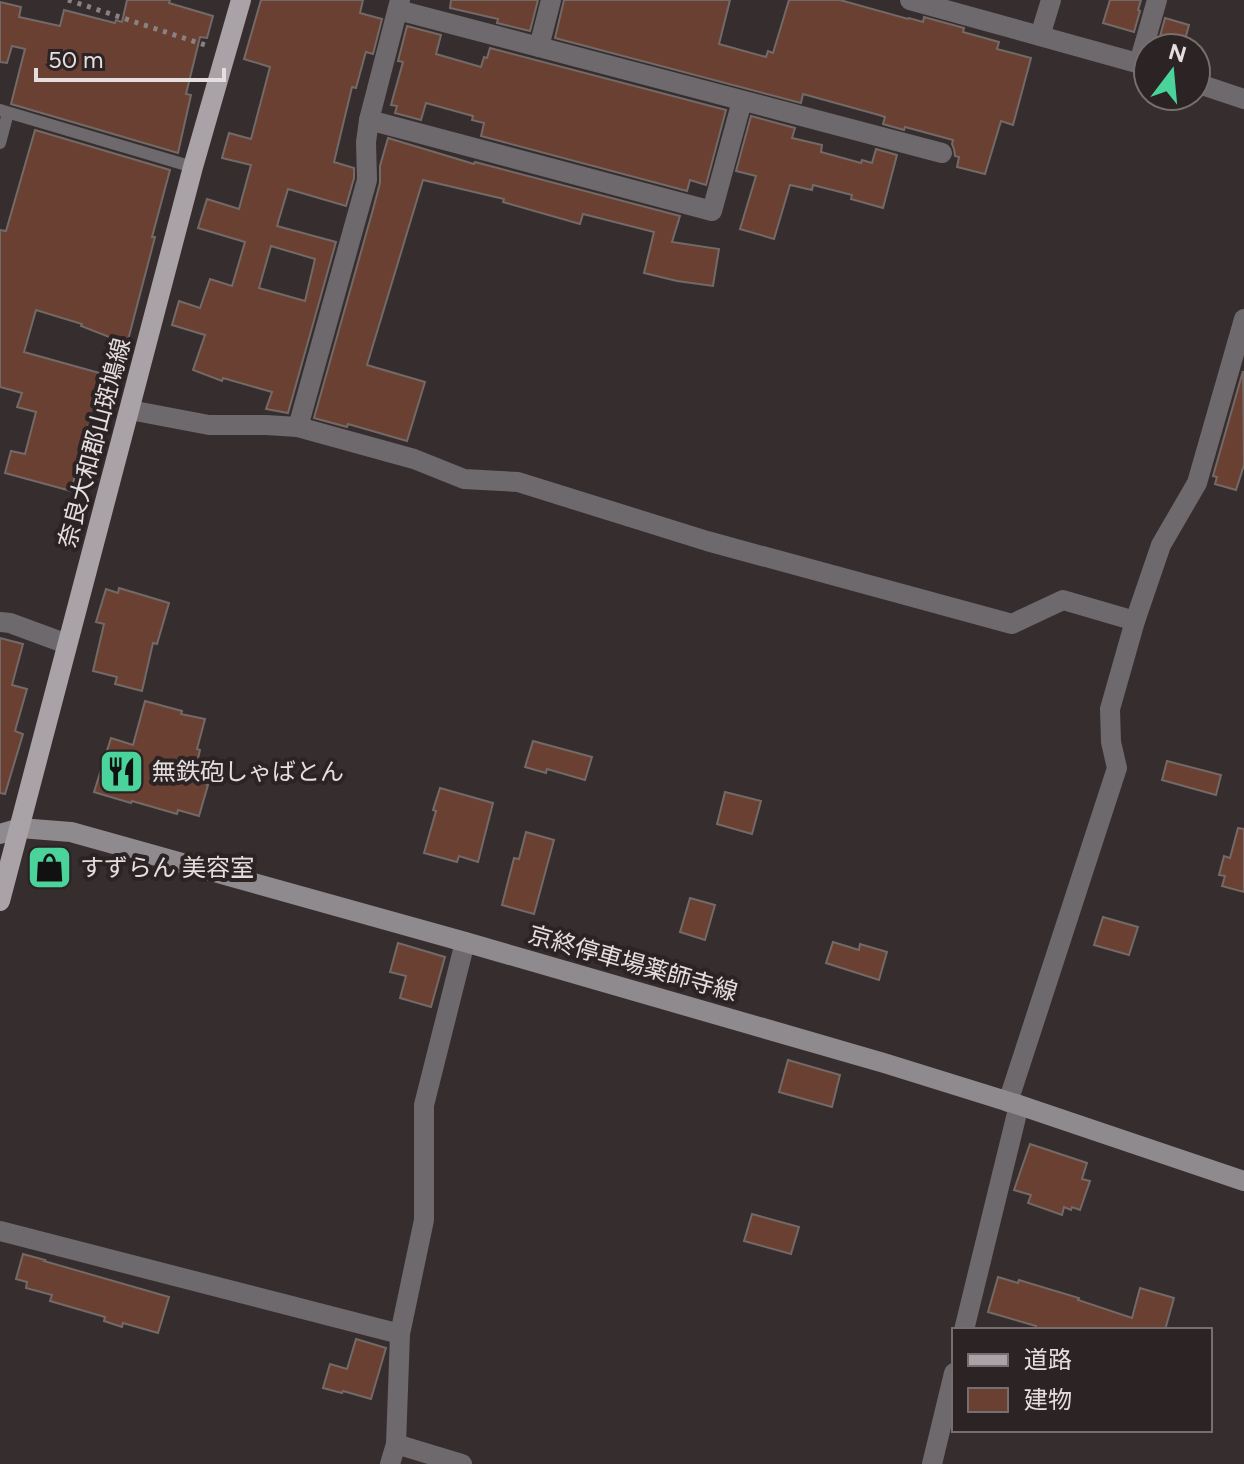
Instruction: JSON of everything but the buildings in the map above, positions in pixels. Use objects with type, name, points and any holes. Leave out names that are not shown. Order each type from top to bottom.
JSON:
[{"type":"main road","name":"奈良大和郡山斑鳩線","points":[[0,901],[193,167],[241,0]]},
{"type":"main road","name":"京終停車場薬師寺線","points":[[0,834],[20,828],[71,832],[884,1063],[1244,1181]]},
{"type":"street","points":[[539,47],[551,0]]},
{"type":"street","points":[[910,0],[1132,62]]},
{"type":"street","points":[[1040,36],[1051,0]]},
{"type":"street","points":[[1151,32],[1157,0]]},
{"type":"street","points":[[298,427],[367,180],[369,120],[399,5],[539,47],[942,153]]},
{"type":"street","points":[[1212,88],[1244,99]]},
{"type":"street","points":[[369,120],[712,211],[742,101]]},
{"type":"street","points":[[964,1328],[1013,1104],[1117,768],[1111,742],[1110,709],[1161,545],[1197,483],[1244,319]]},
{"type":"street","points":[[130,410],[209,425],[298,427],[414,459],[464,479],[518,482],[707,541],[1012,624],[1063,600],[1135,621]]},
{"type":"street","points":[[0,622],[67,644]]},
{"type":"street","points":[[462,1464],[393,1454],[400,1334],[424,1220],[424,1105],[465,942]]},
{"type":"street","points":[[0,1231],[400,1334]]},
{"type":"street","points":[[932,1464],[952,1381]]},
{"type":"lane","points":[[0,143],[4,112],[193,167]]},
{"type":"path","points":[[68,0],[226,52]]},
{"type":"place","name":"無鉄砲しゃばとん","points":[[121,771]]},
{"type":"place","name":"すずらん 美容室","points":[[49,867]]}]
